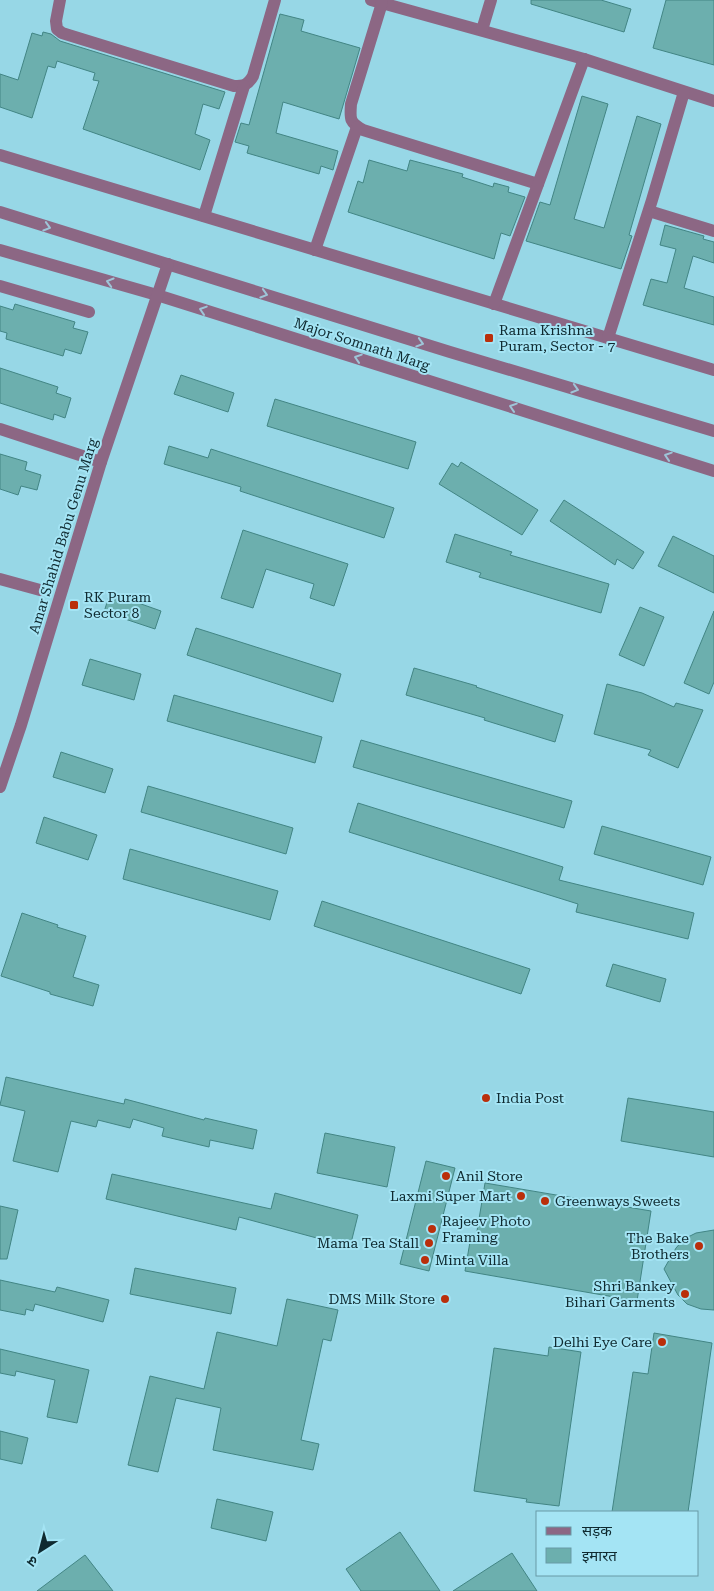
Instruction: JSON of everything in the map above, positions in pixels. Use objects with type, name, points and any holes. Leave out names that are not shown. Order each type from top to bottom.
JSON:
[{"type":"street","points":[[60,0],[56,21],[57,29],[62,33],[234,86],[244,86]]},
{"type":"street","points":[[204,216],[244,86],[253,76],[275,0]]},
{"type":"street","points":[[482,30],[491,0]]},
{"type":"street","points":[[538,184],[363,130],[357,126],[350,117],[351,104],[376,1],[584,59],[714,101]]},
{"type":"street","points":[[494,304],[584,59]]},
{"type":"street","points":[[608,338],[649,211],[684,92]]},
{"type":"street","points":[[316,250],[357,126]]},
{"type":"street","points":[[0,155],[714,370]]},
{"type":"street","points":[[649,211],[714,231]]},
{"type":"street","name":"Major Somnath Marg","points":[[0,212],[450,352],[714,431]]},
{"type":"street","name":"Major Somnath Marg","points":[[0,250],[157,295],[714,471]]},
{"type":"street","name":"Amar Shahid Babu Genu Marg","points":[[0,787],[6,750],[27,707],[101,462],[168,264]]},
{"type":"street","points":[[0,286],[89,312]]},
{"type":"street","points":[[0,429],[101,462]]},
{"type":"street","points":[[0,580],[40,590]]},
{"type":"building","points":[[531,0],[601,0],[631,9],[624,32],[531,4]]},
{"type":"building","points":[[666,0],[714,0],[714,65],[653,48]]},
{"type":"building","points":[[280,14],[304,20],[301,31],[360,48],[339,119],[283,102],[276,133],[338,151],[333,170],[321,166],[319,174],[247,153],[249,146],[235,142],[241,123],[249,125]]},
{"type":"building","points":[[43,32],[51,34],[60,41],[225,92],[219,109],[203,104],[195,134],[210,140],[200,170],[83,129],[99,81],[93,80],[95,73],[57,61],[55,68],[48,66],[32,118],[0,107],[0,74],[18,80],[32,33],[42,36]]},
{"type":"building","points":[[582,96],[608,104],[574,219],[604,228],[637,116],[661,124],[629,235],[632,236],[621,269],[526,241],[540,202],[550,205]]},
{"type":"building","points":[[369,160],[407,171],[410,160],[463,174],[462,177],[493,187],[494,183],[509,187],[508,192],[525,197],[510,236],[501,233],[494,259],[348,212],[358,181],[363,183]]},
{"type":"building","points":[[665,225],[704,236],[703,239],[714,242],[714,263],[693,256],[684,288],[714,297],[714,325],[643,305],[651,279],[667,283],[676,249],[660,245]]},
{"type":"building","points":[[15,304],[75,322],[73,328],[88,332],[81,354],[65,349],[63,356],[6,339],[7,333],[0,331],[0,306],[13,310]]},
{"type":"building","points":[[0,368],[58,387],[56,393],[71,398],[65,418],[54,414],[53,420],[0,403]]},
{"type":"building","points":[[181,375],[234,393],[228,412],[174,394]]},
{"type":"building","points":[[275,399],[416,442],[408,469],[267,426]]},
{"type":"building","points":[[169,446],[208,458],[211,449],[394,508],[384,538],[240,491],[241,487],[164,464]]},
{"type":"building","points":[[0,454],[27,462],[25,470],[41,475],[37,490],[21,486],[18,495],[0,489]]},
{"type":"building","points":[[461,462],[538,510],[522,535],[439,484],[452,463],[458,467]]},
{"type":"building","points":[[564,500],[644,552],[633,569],[617,559],[615,565],[550,521]]},
{"type":"building","points":[[243,530],[348,564],[334,606],[310,598],[314,584],[266,569],[253,608],[221,598]]},
{"type":"building","points":[[455,534],[512,552],[510,555],[609,584],[601,613],[479,577],[481,573],[446,562]]},
{"type":"building","points":[[673,536],[714,556],[714,593],[658,566]]},
{"type":"building","points":[[110,593],[161,611],[155,629],[104,612]]},
{"type":"building","points":[[640,607],[664,617],[644,666],[619,655]]},
{"type":"building","points":[[714,611],[714,682],[709,694],[684,683]]},
{"type":"building","points":[[196,628],[341,674],[333,702],[187,655]]},
{"type":"building","points":[[90,659],[141,674],[134,700],[82,685]]},
{"type":"building","points":[[414,668],[477,686],[563,715],[555,742],[484,720],[485,718],[406,695]]},
{"type":"building","points":[[607,684],[642,693],[674,707],[676,703],[703,710],[678,768],[648,755],[651,750],[594,734]]},
{"type":"building","points":[[174,695],[322,737],[315,763],[167,721]]},
{"type":"building","points":[[361,740],[572,801],[564,828],[353,767]]},
{"type":"building","points":[[61,752],[113,769],[105,793],[53,777]]},
{"type":"building","points":[[148,786],[293,828],[286,854],[141,812]]},
{"type":"building","points":[[358,803],[563,867],[559,880],[694,913],[688,939],[576,912],[578,904],[349,832]]},
{"type":"building","points":[[44,817],[97,835],[88,860],[36,843]]},
{"type":"building","points":[[602,826],[711,857],[703,885],[594,854]]},
{"type":"building","points":[[130,849],[278,891],[270,920],[123,879]]},
{"type":"building","points":[[322,901],[530,969],[521,994],[314,926]]},
{"type":"building","points":[[22,913],[86,936],[73,977],[99,985],[93,1006],[50,994],[50,992],[1,976]]},
{"type":"building","points":[[613,964],[666,979],[660,1002],[606,986]]},
{"type":"building","points":[[6,1077],[124,1104],[125,1099],[204,1120],[205,1118],[257,1130],[253,1149],[210,1140],[209,1147],[162,1136],[164,1128],[133,1119],[130,1128],[98,1120],[96,1127],[71,1121],[58,1172],[13,1161],[25,1111],[0,1105]]},
{"type":"building","points":[[628,1098],[714,1112],[714,1157],[621,1141]]},
{"type":"building","points":[[325,1133],[395,1147],[387,1187],[317,1173]]},
{"type":"building","points":[[426,1161],[455,1168],[429,1271],[400,1264]]},
{"type":"building","points":[[112,1174],[271,1209],[275,1193],[358,1215],[350,1247],[239,1217],[236,1230],[106,1199]]},
{"type":"building","points":[[485,1183],[651,1211],[637,1301],[465,1271],[471,1236],[476,1237]]},
{"type":"building","points":[[0,1206],[18,1210],[7,1259],[0,1259]]},
{"type":"building","points":[[714,1230],[714,1310],[701,1309],[687,1304],[678,1295],[664,1269],[676,1248],[684,1239],[696,1233]]},
{"type":"building","points":[[135,1268],[236,1288],[231,1314],[130,1294]]},
{"type":"building","points":[[0,1280],[55,1292],[57,1287],[109,1300],[103,1322],[35,1304],[33,1311],[26,1309],[25,1315],[0,1310]]},
{"type":"building","points":[[287,1299],[338,1310],[331,1341],[323,1339],[301,1440],[319,1444],[313,1470],[213,1450],[221,1408],[176,1398],[158,1472],[128,1465],[150,1376],[204,1389],[217,1332],[277,1346]]},
{"type":"building","points":[[654,1333],[712,1343],[688,1511],[612,1511],[633,1372],[648,1374]]},
{"type":"building","points":[[549,1347],[581,1352],[559,1506],[526,1502],[527,1499],[474,1491],[494,1348],[548,1356]]},
{"type":"building","points":[[0,1349],[89,1370],[77,1423],[47,1417],[55,1380],[16,1371],[15,1376],[0,1373]]},
{"type":"building","points":[[0,1431],[28,1438],[22,1464],[0,1459]]},
{"type":"building","points":[[217,1499],[273,1512],[266,1541],[211,1528]]},
{"type":"building","points":[[400,1532],[440,1591],[361,1591],[346,1569]]},
{"type":"building","points":[[512,1553],[537,1591],[453,1591],[490,1567]]},
{"type":"building","points":[[85,1555],[113,1591],[37,1591]]},
{"type":"place","name":"Rama Krishna Puram, Sector - 7","points":[[489,338]]},
{"type":"place","name":"RK Puram Sector 8","points":[[74,605]]},
{"type":"place","name":"India Post","points":[[486,1098]]},
{"type":"place","name":"Anil Store","points":[[446,1176]]},
{"type":"place","name":"Laxmi Super Mart","points":[[521,1196]]},
{"type":"place","name":"Greenways Sweets","points":[[545,1201]]},
{"type":"place","name":"Rajeev Photo Framing","points":[[432,1229]]},
{"type":"place","name":"Mama Tea Stall","points":[[429,1243]]},
{"type":"place","name":"The Bake Brothers","points":[[699,1246]]},
{"type":"place","name":"Minta Villa","points":[[425,1260]]},
{"type":"place","name":"Shri Bankey Bihari Garments","points":[[685,1294]]},
{"type":"place","name":"DMS Milk Store","points":[[445,1299]]},
{"type":"place","name":"Delhi Eye Care","points":[[662,1342]]}]
